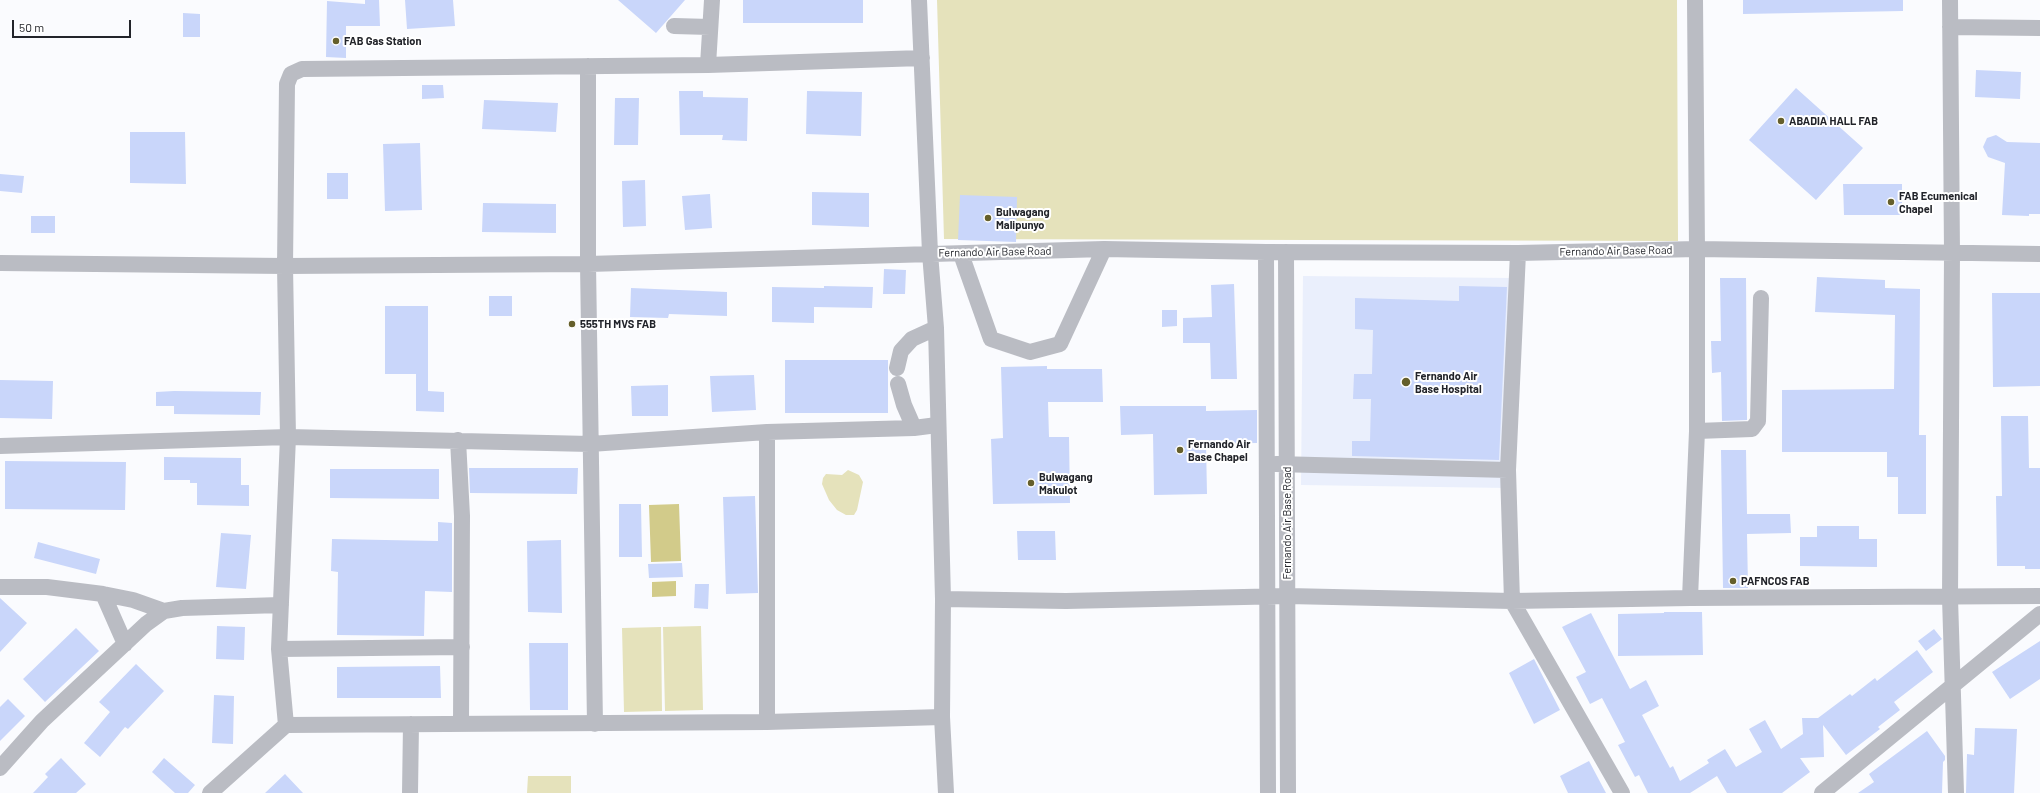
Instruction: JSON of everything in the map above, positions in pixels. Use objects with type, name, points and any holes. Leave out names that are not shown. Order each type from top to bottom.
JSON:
[{"type":"street","points":[[708,65],[712,0]]},
{"type":"street","name":"Fernando Air Base Road","points":[[919,0],[930,253],[961,254],[1104,249],[1266,252],[1518,253],[1697,249],[2040,254]]},
{"type":"street","points":[[1690,598],[1697,431],[1695,0]]},
{"type":"street","points":[[1950,0],[1952,253],[1950,598],[1956,793]]},
{"type":"street","points":[[674,26],[710,26]]},
{"type":"street","points":[[1950,27],[2040,28]]},
{"type":"street","points":[[286,725],[279,649],[288,437],[285,266],[287,84],[291,74],[302,69],[708,65],[922,58]]},
{"type":"street","points":[[588,66],[588,264],[595,724]]},
{"type":"street","points":[[961,254],[991,339],[1030,352],[1060,344],[1104,249]]},
{"type":"street","name":"Fernando Air Base Road","points":[[1266,252],[1268,793]]},
{"type":"street","name":"Fernando Air Base Road","points":[[1286,252],[1288,793]]},
{"type":"street","points":[[0,263],[285,266],[588,264],[930,253],[936,328],[937,425],[943,599],[942,717],[946,793]]},
{"type":"street","points":[[1518,253],[1508,470],[1512,601],[1622,793]]},
{"type":"street","points":[[1697,431],[1752,429],[1758,421],[1761,298]]},
{"type":"street","points":[[1266,318],[1287,318]]},
{"type":"street","points":[[897,368],[901,351],[912,339],[936,328]]},
{"type":"street","points":[[898,384],[904,405],[914,428]]},
{"type":"street","points":[[0,446],[288,437],[590,444],[767,432],[914,428],[937,425]]},
{"type":"street","points":[[767,432],[767,722]]},
{"type":"street","points":[[458,440],[462,516],[461,723]]},
{"type":"street","points":[[1266,464],[1508,470]]},
{"type":"street","points":[[0,587],[47,587],[103,594],[133,600],[164,611],[182,608],[280,605]]},
{"type":"street","points":[[103,594],[125,644]]},
{"type":"street","points":[[943,599],[1066,601],[1288,596],[1512,601],[1690,598],[1950,598],[2040,596]]},
{"type":"street","points":[[0,768],[42,721],[125,644],[164,611]]},
{"type":"street","points":[[1822,793],[2040,614]]},
{"type":"street","points":[[279,649],[462,647]]},
{"type":"street","points":[[210,793],[286,725],[767,722],[942,717]]},
{"type":"street","points":[[410,793],[411,724]]},
{"type":"shaded area","points":[[937,0],[1677,0],[1678,241],[944,239]]},
{"type":"shaded area","name":"Fernando Air Base Hospital","points":[[1303,276],[1511,278],[1507,488],[1301,485]]},
{"type":"shaded area","points":[[848,470],[859,475],[863,482],[857,510],[854,515],[846,515],[837,510],[829,500],[822,484],[823,478],[826,474],[842,475]]},
{"type":"shaded area","points":[[679,504],[681,561],[651,562],[649,505]]},
{"type":"shaded area","points":[[676,581],[676,596],[652,597],[652,582]]},
{"type":"shaded area","points":[[701,626],[703,710],[665,711],[663,627]]},
{"type":"shaded area","points":[[661,627],[662,711],[624,712],[622,628]]},
{"type":"shaded area","points":[[528,776],[571,776],[571,793],[527,793]]},
{"type":"building","points":[[365,0],[379,0],[380,26],[346,26],[346,58],[326,57],[327,1],[365,4]]},
{"type":"building","points":[[405,0],[453,0],[455,26],[407,29]]},
{"type":"building","points":[[618,0],[685,0],[656,33]]},
{"type":"building","points":[[743,0],[863,0],[863,23],[743,23]]},
{"type":"building","points":[[1743,0],[1903,0],[1903,11],[1743,14]]},
{"type":"building","points":[[183,13],[200,14],[200,37],[183,37]]},
{"type":"building","points":[[1976,70],[2021,72],[2020,99],[1975,97]]},
{"type":"building","points":[[422,85],[443,85],[444,98],[422,99]]},
{"type":"building","points":[[1796,88],[1863,148],[1816,200],[1749,140]]},
{"type":"building","points":[[679,91],[703,91],[703,97],[748,98],[747,141],[722,140],[723,135],[680,135]]},
{"type":"building","points":[[807,91],[862,92],[861,136],[806,134]]},
{"type":"building","points":[[615,98],[639,98],[638,145],[614,145]]},
{"type":"building","points":[[484,100],[558,103],[556,132],[482,129]]},
{"type":"building","points":[[130,132],[185,132],[186,184],[130,183]]},
{"type":"building","points":[[1996,135],[2007,142],[2040,143],[2040,214],[2029,214],[2029,216],[2002,215],[2005,163],[1988,157],[1983,147],[1987,138]]},
{"type":"building","points":[[420,143],[422,210],[385,211],[383,144]]},
{"type":"building","points":[[327,173],[348,173],[348,199],[327,199]]},
{"type":"building","points":[[0,174],[24,176],[22,193],[0,191]]},
{"type":"building","points":[[645,180],[646,226],[623,227],[622,181]]},
{"type":"building","points":[[1843,184],[1902,184],[1902,215],[1844,215]]},
{"type":"building","points":[[812,192],[869,193],[869,227],[812,225]]},
{"type":"building","points":[[710,194],[712,228],[685,230],[682,196]]},
{"type":"building","name":"Bulwagang Malipunyo","points":[[960,195],[1017,197],[1016,242],[958,240]]},
{"type":"building","points":[[483,203],[556,204],[556,233],[482,232]]},
{"type":"building","points":[[31,216],[55,216],[55,233],[31,233]]},
{"type":"building","points":[[884,269],[906,270],[905,294],[883,294]]},
{"type":"building","points":[[1817,277],[1885,280],[1885,288],[1920,289],[1919,435],[1926,435],[1926,514],[1898,514],[1898,477],[1887,477],[1887,452],[1782,452],[1782,390],[1894,389],[1895,315],[1815,312]]},
{"type":"building","points":[[1720,278],[1746,278],[1747,420],[1722,421],[1721,372],[1712,373],[1711,341],[1721,341]]},
{"type":"building","points":[[1234,284],[1237,379],[1211,379],[1210,343],[1183,343],[1183,318],[1212,317],[1211,285]]},
{"type":"building","points":[[824,286],[873,287],[872,308],[814,307],[814,323],[772,322],[772,287],[824,288]]},
{"type":"building","points":[[1459,286],[1507,287],[1499,460],[1352,456],[1352,441],[1370,441],[1371,399],[1353,399],[1354,374],[1372,374],[1373,330],[1355,329],[1355,298],[1459,301]]},
{"type":"building","points":[[631,288],[727,292],[727,316],[669,314],[668,318],[630,317]]},
{"type":"building","points":[[1992,293],[2040,293],[2040,386],[1993,387]]},
{"type":"building","points":[[489,296],[512,296],[512,316],[489,316]]},
{"type":"building","points":[[385,306],[428,306],[428,391],[444,392],[444,412],[416,411],[416,374],[385,374]]},
{"type":"building","points":[[1162,310],[1177,310],[1177,326],[1162,327]]},
{"type":"building","points":[[785,360],[888,360],[888,413],[785,413]]},
{"type":"building","points":[[1047,366],[1047,369],[1102,369],[1103,402],[1048,402],[1049,437],[1069,437],[1070,503],[993,504],[991,439],[1003,438],[1001,367]]},
{"type":"building","points":[[754,375],[756,410],[712,412],[710,376]]},
{"type":"building","points":[[0,380],[53,381],[52,419],[0,418]]},
{"type":"building","points":[[668,385],[668,416],[632,416],[631,386]]},
{"type":"building","points":[[156,392],[261,392],[260,415],[174,414],[174,406],[156,406]]},
{"type":"building","name":"Fernando Air Base Chapel","points":[[1120,406],[1206,406],[1206,411],[1257,410],[1257,443],[1206,444],[1207,494],[1154,495],[1153,434],[1121,435]]},
{"type":"building","points":[[2001,416],[2028,416],[2029,468],[2040,468],[2040,569],[2025,569],[2025,566],[1997,566],[1996,496],[2002,496]]},
{"type":"building","points":[[1721,450],[1746,450],[1747,514],[1790,514],[1791,533],[1747,534],[1748,588],[1723,588]]},
{"type":"building","points":[[164,457],[241,458],[241,485],[249,485],[249,506],[197,505],[197,483],[190,483],[190,480],[164,480]]},
{"type":"building","points":[[5,461],[126,462],[125,510],[5,509]]},
{"type":"building","points":[[469,468],[578,468],[577,494],[470,493]]},
{"type":"building","points":[[330,469],[439,469],[439,499],[330,498]]},
{"type":"building","points":[[755,496],[758,593],[726,594],[723,497]]},
{"type":"building","points":[[619,504],[641,504],[642,557],[619,557]]},
{"type":"building","points":[[438,522],[452,523],[452,592],[425,591],[424,636],[337,635],[338,572],[331,571],[332,539],[438,541]]},
{"type":"building","points":[[1817,526],[1859,526],[1859,539],[1877,539],[1877,567],[1800,566],[1800,537],[1817,537]]},
{"type":"building","points":[[1017,531],[1055,531],[1056,560],[1018,560]]},
{"type":"building","points":[[221,533],[251,535],[246,589],[216,587]]},
{"type":"building","points":[[561,540],[562,613],[528,612],[527,541]]},
{"type":"building","points":[[38,542],[100,559],[96,574],[34,558]]},
{"type":"building","points":[[682,563],[683,577],[649,578],[648,564]]},
{"type":"building","points":[[695,584],[709,584],[708,609],[694,608]]},
{"type":"building","points":[[0,598],[27,623],[0,652]]},
{"type":"building","points":[[1702,612],[1703,655],[1618,656],[1618,614]]},
{"type":"building","points":[[1591,613],[1630,689],[1646,680],[1659,706],[1642,715],[1670,768],[1673,766],[1680,781],[1709,763],[1707,760],[1725,749],[1736,767],[1762,752],[1749,729],[1765,720],[1781,749],[1803,734],[1802,718],[1818,718],[1850,694],[1852,696],[1875,678],[1877,681],[1917,650],[1933,672],[1894,702],[1900,710],[1878,727],[1880,729],[1846,755],[1823,725],[1824,757],[1800,758],[1810,772],[1782,793],[1727,793],[1717,776],[1690,793],[1648,793],[1639,775],[1635,777],[1618,745],[1625,742],[1602,698],[1590,704],[1576,677],[1586,672],[1562,627]]},
{"type":"building","points":[[217,626],[245,627],[244,660],[216,659]]},
{"type":"building","points":[[76,628],[99,651],[45,702],[23,679]]},
{"type":"building","points":[[1934,629],[1942,639],[1926,651],[1918,641]]},
{"type":"building","points":[[2040,641],[2040,679],[2010,699],[1992,672]]},
{"type":"building","points":[[529,643],[568,643],[568,710],[530,710]]},
{"type":"building","points":[[1534,659],[1560,710],[1534,724],[1509,673]]},
{"type":"building","points":[[136,664],[164,691],[128,729],[125,727],[100,757],[84,743],[110,712],[99,702]]},
{"type":"building","points":[[440,666],[441,698],[337,698],[337,667]]},
{"type":"building","points":[[214,695],[234,696],[233,744],[212,743]]},
{"type":"building","points":[[8,699],[25,716],[0,741],[0,707]]},
{"type":"building","points":[[1975,728],[2017,729],[2014,793],[1966,793],[1967,754],[1974,755]]},
{"type":"building","points":[[1927,731],[1945,756],[1945,760],[1943,762],[1942,793],[1858,793],[1874,782],[1869,774]]},
{"type":"building","points":[[61,758],[86,784],[76,793],[33,793],[48,777],[45,774]]},
{"type":"building","points":[[164,758],[195,785],[188,793],[175,793],[152,772]]},
{"type":"building","points":[[1589,761],[1606,793],[1568,793],[1560,776]]},
{"type":"building","points":[[285,774],[303,793],[265,793]]},
{"type":"place","name":"FAB Gas Station","points":[[336,41]]},
{"type":"place","name":"ABADIA HALL FAB","points":[[1781,121]]},
{"type":"place","name":"FAB Ecumenical Chapel","points":[[1891,202]]},
{"type":"place","name":"Bulwagang Malipunyo","points":[[988,218]]},
{"type":"place","name":"555TH MVS FAB","points":[[572,324]]},
{"type":"place","name":"Fernando Air Base Hospital","points":[[1406,382]]},
{"type":"place","name":"Fernando Air Base Chapel","points":[[1180,450]]},
{"type":"place","name":"Bulwagang Makulot","points":[[1031,483]]},
{"type":"place","name":"PAFNCOS FAB","points":[[1733,581]]}]
